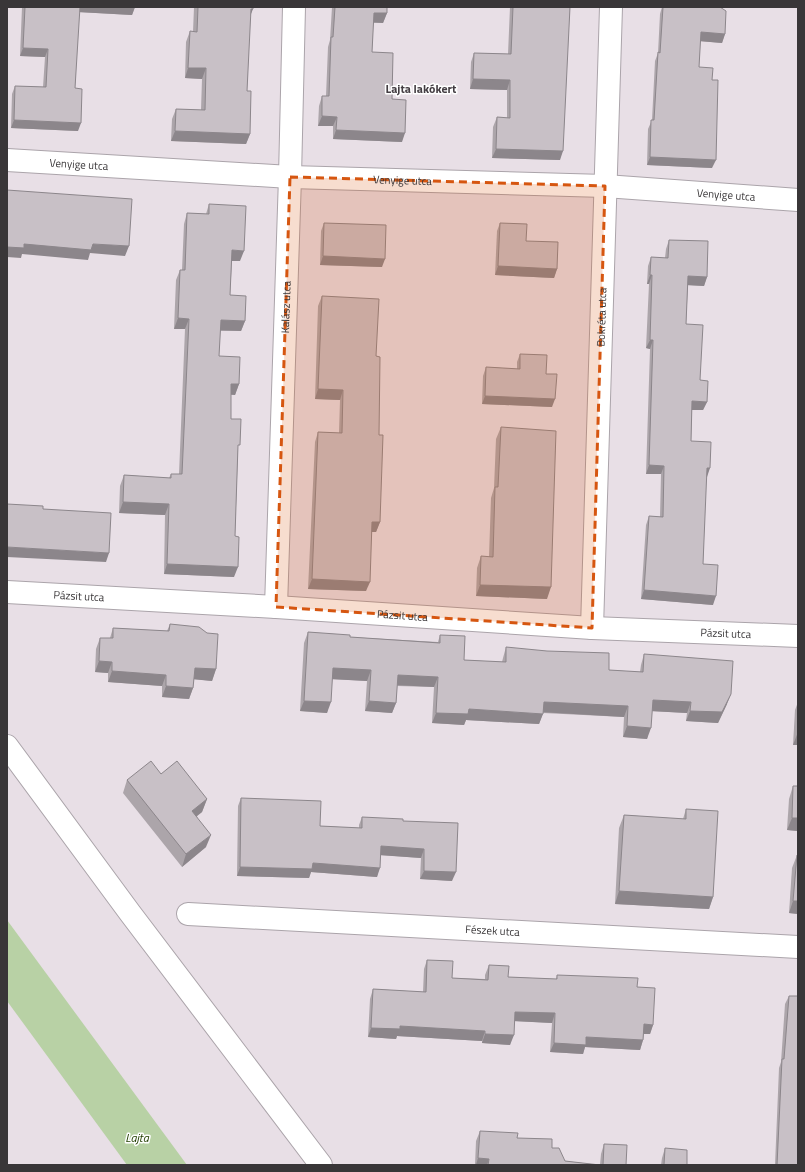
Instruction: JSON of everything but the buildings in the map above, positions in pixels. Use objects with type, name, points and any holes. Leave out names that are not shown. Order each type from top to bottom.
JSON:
[{"type":"street","name":"Kalász utca","points":[[276,607],[294,7]]},
{"type":"street","name":"Bokréta utca","points":[[592,628],[611,7]]},
{"type":"street","name":"Venyige utca","points":[[7,160],[290,177],[605,186],[798,200]]},
{"type":"street","name":"Pázsit utca","points":[[7,592],[276,607],[592,628],[798,636]]},
{"type":"street","points":[[7,746],[135,919],[321,1165]]},
{"type":"street","name":"Fészek utca","points":[[188,914],[798,947]]},
{"type":"highlighted area","points":[[290,177],[605,186],[592,628],[276,607]]},
{"type":"water","name":"Lajta","points":[[7,920],[187,1165],[127,1165],[7,1001]]},
{"type":"district","name":"Lajta lakókert","points":[[421,89]]}]
